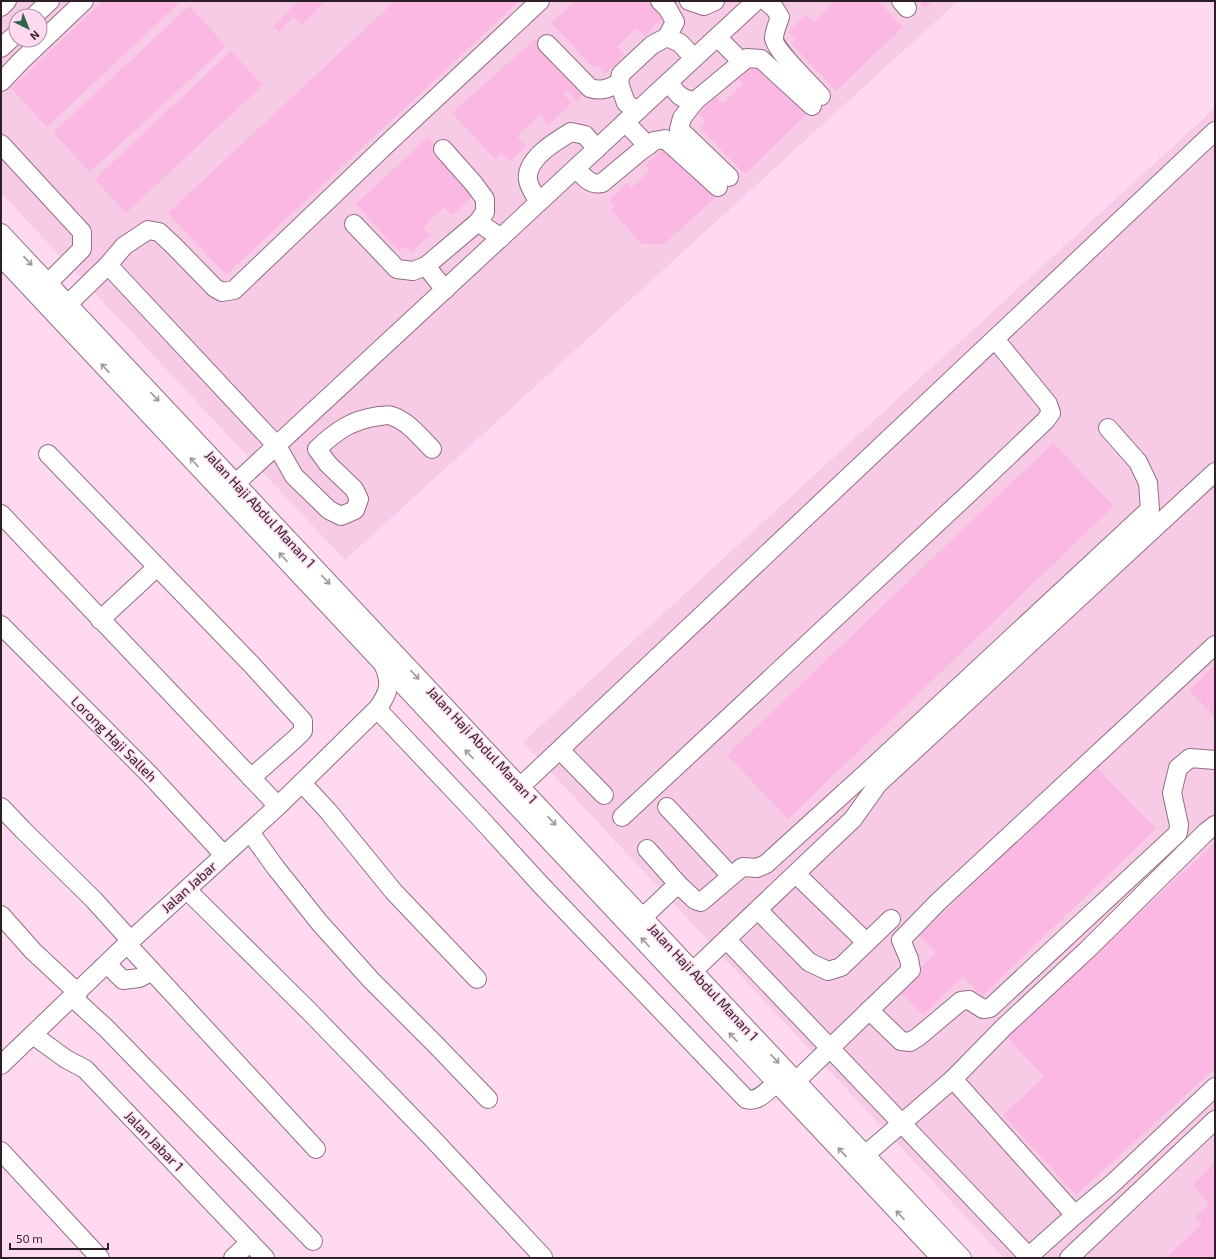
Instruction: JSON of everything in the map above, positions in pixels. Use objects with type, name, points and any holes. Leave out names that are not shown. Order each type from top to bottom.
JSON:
[{"type":"street","points":[[1,7],[7,1]]},
{"type":"street","points":[[43,8],[50,1]]},
{"type":"street","points":[[1,82],[84,1]]},
{"type":"street","points":[[68,304],[108,265],[124,246],[148,230],[159,232],[215,288],[222,292],[234,290],[540,1]]},
{"type":"street","points":[[648,146],[631,117],[619,83],[621,74],[652,45],[667,38],[675,22],[668,9],[660,1]]},
{"type":"street","points":[[689,1],[704,6],[715,1]]},
{"type":"street","points":[[720,1],[721,8],[733,22]]},
{"type":"street","points":[[236,483],[756,1]]},
{"type":"street","points":[[576,168],[589,182],[597,184],[602,183],[654,141],[665,139],[724,182],[679,129],[682,118],[695,101],[747,58],[761,59],[816,101],[774,43],[780,17],[775,9],[766,1]]},
{"type":"street","points":[[717,37],[742,62]]},
{"type":"street","points":[[667,38],[680,43],[694,58]]},
{"type":"street","points":[[547,44],[590,88],[607,89],[619,83]]},
{"type":"street","points":[[669,82],[676,92],[686,101],[695,101]]},
{"type":"street","points":[[539,202],[532,191],[528,179],[529,170],[538,155],[551,144],[571,132],[585,135],[597,148]]},
{"type":"street","points":[[520,787],[995,339],[1212,139]]},
{"type":"street","points":[[1,144],[82,232],[82,250],[48,283]]},
{"type":"street","points":[[354,224],[397,269],[413,271],[426,266],[478,222],[485,212],[485,199],[474,184],[443,149]]},
{"type":"street","points":[[478,222],[501,238]]},
{"type":"street","name":"Jalan Haji Abdul Manan 1","points":[[1,233],[962,1258]]},
{"type":"street","name":"Jalan Haji Abdul Manan 1","points":[[1,257],[422,704],[769,1089],[930,1250],[941,1258]]},
{"type":"street","points":[[108,265],[277,446],[294,476],[329,510],[341,516],[355,510],[359,499],[354,489],[328,464],[317,449],[331,435],[353,422],[372,417],[390,415],[410,426],[432,449]]},
{"type":"street","points":[[426,266],[445,290]]},
{"type":"street","points":[[622,818],[980,484],[1045,421],[1051,413],[1048,404],[995,339]]},
{"type":"street","points":[[647,849],[678,884],[695,900],[701,902],[743,867],[757,868],[766,864],[876,764],[1150,508],[1148,483],[1138,462],[1108,428]]},
{"type":"street","points":[[48,454],[252,665],[303,721],[303,731],[251,778]]},
{"type":"street","points":[[693,971],[853,819],[878,784],[1215,472]]},
{"type":"street","points":[[1,514],[278,806]]},
{"type":"street","points":[[100,620],[157,567]]},
{"type":"street","name":"Lorong Haji Salleh","points":[[1,625],[150,775],[224,855]]},
{"type":"street","points":[[796,1081],[911,970],[909,959],[901,940],[938,902],[1215,645]]},
{"type":"street","points":[[377,710],[385,698],[389,687],[388,674],[383,663]]},
{"type":"street","points":[[377,710],[388,702],[399,698],[412,699],[422,704]]},
{"type":"street","points":[[377,710],[480,818],[541,885],[746,1099],[754,1100],[769,1089]]},
{"type":"street","name":"Jalan Jabar","points":[[1,1065],[129,942],[278,806],[377,710]]},
{"type":"street","points":[[560,750],[604,795]]},
{"type":"street","points":[[869,1010],[901,1041],[910,1042],[961,1001],[969,1000],[984,1009],[990,1008],[1178,833],[1180,825],[1172,793],[1178,768],[1190,758],[1215,760]]},
{"type":"street","points":[[302,783],[328,811],[394,892],[477,979]]},
{"type":"street","points":[[1,807],[94,900],[129,942],[151,972],[316,1149]]},
{"type":"street","points":[[668,807],[731,876]]},
{"type":"street","points":[[865,1155],[953,1079],[1003,1028],[1087,950],[1206,832],[1215,825]]},
{"type":"street","points":[[250,832],[276,868],[319,922],[361,968],[488,1099]]},
{"type":"street","points":[[796,874],[866,942]]},
{"type":"street","points":[[643,917],[678,884]]},
{"type":"street","points":[[187,890],[414,1120],[543,1257]]},
{"type":"street","points":[[758,910],[809,962],[828,971],[841,966],[891,919]]},
{"type":"street","points":[[1,915],[106,1028],[313,1241]]},
{"type":"street","points":[[727,940],[1029,1258],[1075,1215],[1112,1184],[1215,1087]]},
{"type":"street","points":[[107,964],[123,980],[139,978],[151,972]]},
{"type":"street","name":"Jalan Jabar 1","points":[[33,1034],[66,1059],[85,1069],[265,1258]]},
{"type":"street","points":[[953,1079],[1075,1215]]},
{"type":"street","points":[[1069,1258],[1215,1120]]},
{"type":"street","points":[[1,1151],[100,1258]]},
{"type":"street","points":[[233,1258],[250,1242]]},
{"type":"shaded area","points":[[1,1],[958,1],[345,560],[1,193]]},
{"type":"shaded area","points":[[1215,108],[1215,1258],[1004,1258],[523,742]]},
{"type":"building","points":[[103,1],[177,1],[179,3],[47,127],[11,88]]},
{"type":"building","points":[[298,1],[325,1],[302,25],[293,17],[279,32],[273,27]]},
{"type":"building","points":[[395,1],[519,1],[226,275],[168,213]]},
{"type":"building","points":[[575,1],[655,1],[664,17],[645,36],[637,28],[617,47],[625,55],[605,74],[597,65],[594,68],[551,23]]},
{"type":"building","points":[[835,1],[878,1],[903,27],[836,91],[791,43],[795,39],[788,32],[806,14],[814,22]]},
{"type":"building","points":[[919,1],[933,1],[925,8]]},
{"type":"building","points":[[189,6],[226,46],[90,172],[53,133]]},
{"type":"building","points":[[536,38],[587,91],[577,101],[567,90],[563,94],[572,103],[548,125],[540,115],[517,136],[526,146],[509,162],[501,153],[495,159],[452,113]]},
{"type":"building","points":[[231,51],[263,85],[126,213],[95,179]]},
{"type":"building","points":[[755,62],[809,112],[745,174],[700,128],[706,121],[699,114],[716,97],[723,104],[743,84],[738,79]]},
{"type":"building","points":[[428,137],[471,183],[466,188],[473,196],[452,215],[444,207],[423,227],[430,235],[411,253],[405,246],[399,251],[356,204]]},
{"type":"building","points":[[666,146],[717,196],[664,244],[642,244],[611,210],[615,207],[609,200],[627,183],[631,188],[650,170],[645,165]]},
{"type":"building","points":[[1053,443],[1114,506],[788,819],[727,755]]},
{"type":"building","points":[[1215,665],[1215,717],[1189,690]]},
{"type":"building","points":[[1096,767],[1156,829],[982,996],[963,976],[923,1015],[898,990],[936,953],[919,936]]},
{"type":"building","points":[[1215,843],[1215,1068],[1076,1195],[1003,1115],[1044,1077],[1006,1036]]},
{"type":"building","points":[[1215,1163],[1215,1258],[1166,1258],[1202,1224],[1195,1217],[1209,1203],[1192,1185]]}]
